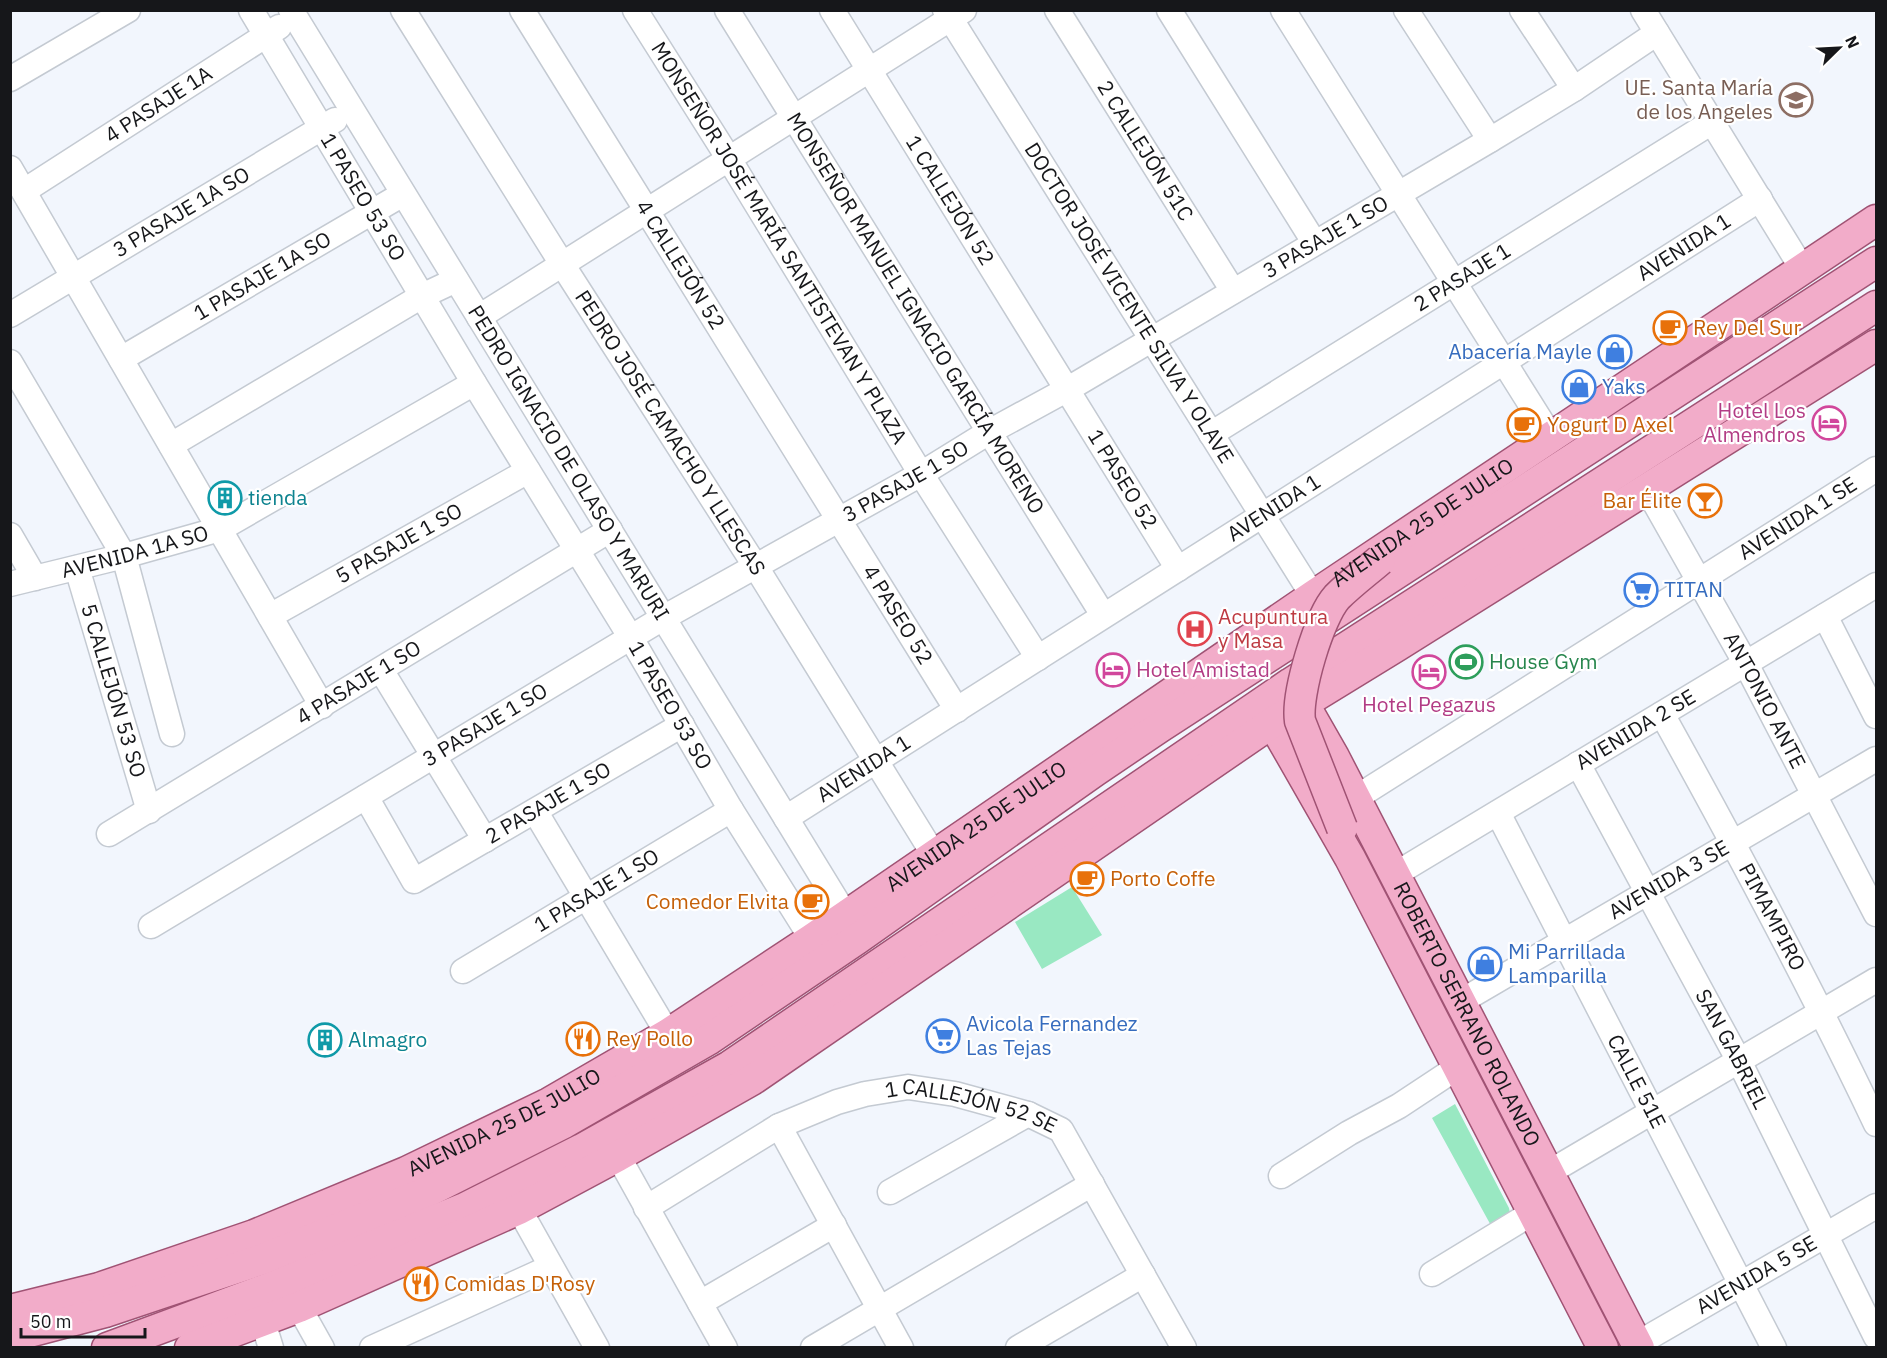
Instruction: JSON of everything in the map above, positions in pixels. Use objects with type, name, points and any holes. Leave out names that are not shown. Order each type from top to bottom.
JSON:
[{"type":"main road","name":"AVENIDA 25 DE JULIO","points":[[10,1310],[99,1287],[254,1235],[406,1172],[549,1103],[668,1034],[846,916],[1313,596],[1876,220]]},
{"type":"main road","name":"AVENIDA 25 DE JULIO","points":[[10,1337],[105,1312],[263,1259],[425,1192],[564,1123],[708,1041],[1095,771],[1876,262]]},
{"type":"main road","points":[[107,1347],[277,1285],[465,1208],[582,1149],[730,1066],[1876,306]]},
{"type":"main road","points":[[1297,692],[1397,646],[1876,345]]},
{"type":"main road","points":[[1608,400],[1626,425]]},
{"type":"main road","points":[[1372,902],[1300,721],[1301,705],[1310,658],[1326,614],[1337,598],[1420,525]]},
{"type":"main road","name":"ROBERTO SERRANO ROLANDO","points":[[1297,692],[1334,758],[1638,1346]]},
{"type":"main road","points":[[190,1347],[267,1335],[298,1307],[519,1209],[752,1080],[1267,712]]},
{"type":"main road","name":"ROBERTO SERRANO ROLANDO","points":[[1267,712],[1350,858],[1602,1347]]},
{"type":"main road","points":[[406,1259],[465,1208]]},
{"type":"street","points":[[10,79],[128,10]]},
{"type":"street","name":"1 PASEO 53 SO","points":[[251,10],[474,383],[631,638],[731,810],[812,939]]},
{"type":"street","name":"PEDRO JOSÉ CAMACHO Y LLESCAS","points":[[403,10],[756,567],[934,855]]},
{"type":"street","name":"4 CALLEJÓN 52","points":[[522,10],[838,520]]},
{"type":"street","name":"MONSEÑOR JOSÉ MARÍA SANTISTEVAN Y PLAZA","points":[[635,10],[729,159],[921,474],[1038,658]]},
{"type":"street","name":"MONSEÑOR MANUEL IGNACIO GARCÍA MORENO","points":[[727,10],[1103,615]]},
{"type":"street","name":"1 CALLEJÓN 52","points":[[832,10],[1068,389]]},
{"type":"street","name":"2 CALLEJÓN 51C","points":[[1057,10],[1233,291]]},
{"type":"street","points":[[1169,10],[1314,242]]},
{"type":"street","points":[[1283,10],[1551,437]]},
{"type":"street","points":[[1406,10],[1490,140]]},
{"type":"street","points":[[1522,10],[1574,90]]},
{"type":"street","points":[[1643,10],[1803,270]]},
{"type":"street","points":[[478,317],[794,118],[953,13]]},
{"type":"street","name":"DOCTOR JOSÉ VICENTE SILVA Y OLAVE","points":[[953,13],[1151,339],[1313,596]]},
{"type":"street","name":"4 PASAJE 1A","points":[[24,190],[266,35],[293,14]]},
{"type":"street","name":"PEDRO IGNACIO DE OLASO Y MARURI","points":[[293,14],[846,916]]},
{"type":"street","name":"3 PASAJE 1 SO","points":[[151,926],[663,618],[921,474],[1490,140],[1574,90],[1657,33]]},
{"type":"street","name":"3 PASAJE 1A SO","points":[[10,315],[351,110]]},
{"type":"street","name":"2 PASAJE 1","points":[[1211,434],[1712,122]]},
{"type":"street","points":[[10,168],[322,705]]},
{"type":"street","name":"1 PASAJE 1A SO","points":[[121,359],[403,194]]},
{"type":"street","name":"AVENIDA 1","points":[[786,818],[1760,199]]},
{"type":"street","points":[[171,445],[422,296],[456,280]]},
{"type":"street","points":[[10,362],[124,556],[172,734]]},
{"type":"street","name":"AVENIDA 1A SO","points":[[10,584],[220,529],[474,383]]},
{"type":"street","name":"1 PASEO 52","points":[[1068,389],[1178,569]]},
{"type":"street","name":"AVENIDA 1 SE","points":[[1354,798],[1876,469]]},
{"type":"street","name":"5 PASAJE 1 SO","points":[[270,616],[528,471]]},
{"type":"street","name":"ANTONIO ANTE","points":[[1647,489],[1746,664],[1876,914]]},
{"type":"street","name":"4 PASEO 52","points":[[838,520],[957,710]]},
{"type":"street","name":"4 PASAJE 1 SO","points":[[110,834],[610,530]]},
{"type":"street","points":[[10,535],[34,578]]},
{"type":"street","name":"5 CALLEJÓN 53 SO","points":[[77,568],[149,811]]},
{"type":"street","name":"AVENIDA 2 SE","points":[[1394,875],[1876,585]]},
{"type":"street","points":[[1825,616],[1876,716]]},
{"type":"street","points":[[381,670],[485,840]]},
{"type":"street","name":"PIMAMPIRO","points":[[1662,714],[1823,1012],[1876,1124]]},
{"type":"street","name":"2 PASAJE 1 SO","points":[[366,797],[414,881],[682,725]]},
{"type":"street","name":"AVENIDA 3 SE","points":[[1460,1002],[1876,759]]},
{"type":"street","name":"SAN GABRIEL","points":[[1578,764],[1739,1060],[1876,1337]]},
{"type":"street","name":"1 PASAJE 1 SO","points":[[463,971],[731,810]]},
{"type":"street","points":[[535,811],[668,1034]]},
{"type":"street","name":"CALLE 51E","points":[[1498,813],[1774,1347]]},
{"type":"street","points":[[1548,1173],[1876,980]]},
{"type":"street","points":[[1281,1176],[1349,1133],[1400,1106],[1458,1067]]},
{"type":"street","name":"1 CALLEJÓN 52 SE","points":[[646,1208],[779,1126],[846,1100],[865,1094],[908,1087],[955,1094],[1028,1114],[1061,1130],[1184,1347]]},
{"type":"street","points":[[890,1192],[1028,1114]]},
{"type":"street","points":[[779,1126],[901,1347]]},
{"type":"street","points":[[618,1156],[725,1347]]},
{"type":"street","points":[[813,1347],[1092,1184]]},
{"type":"street","name":"AVENIDA 5 SE","points":[[1638,1346],[1876,1206]]},
{"type":"street","points":[[519,1209],[594,1346]]},
{"type":"street","points":[[1432,1274],[1532,1213]]},
{"type":"street","points":[[700,1303],[834,1225]]},
{"type":"street","points":[[372,1347],[551,1267]]},
{"type":"street","points":[[1018,1347],[1143,1275]]},
{"type":"street","points":[[298,1307],[322,1347]]},
{"type":"green space","points":[[1072,887],[1102,935],[1042,969],[1015,922]]},
{"type":"green space","points":[[1455,1104],[1509,1208],[1510,1213],[1494,1231],[1432,1118]]},
{"type":"place","name":"UE. Santa María de los Angeles","points":[[1796,100]]},
{"type":"place","name":"Rey Del Sur","points":[[1670,328]]},
{"type":"place","name":"Abacería Mayle","points":[[1615,352]]},
{"type":"place","name":"Yaks","points":[[1579,387]]},
{"type":"place","name":"Hotel Los Almendros","points":[[1829,423]]},
{"type":"place","name":"Yogurt D Axel","points":[[1524,425]]},
{"type":"place","name":"tienda","points":[[225,498]]},
{"type":"place","name":"Bar Élite","points":[[1705,501]]},
{"type":"place","name":"TITAN","points":[[1641,590]]},
{"type":"place","name":"Acupuntura y Masa","points":[[1195,629]]},
{"type":"place","name":"House Gym","points":[[1466,662]]},
{"type":"place","name":"Hotel Amistad","points":[[1113,670]]},
{"type":"place","name":"Hotel Pegazus","points":[[1429,672]]},
{"type":"place","name":"Porto Coffe","points":[[1087,879]]},
{"type":"place","name":"Comedor Elvita","points":[[812,902]]},
{"type":"place","name":"Mi Parrillada Lamparilla","points":[[1485,964]]},
{"type":"place","name":"Avicola Fernandez Las Tejas","points":[[943,1036]]},
{"type":"place","name":"Rey Pollo","points":[[583,1039]]},
{"type":"place","name":"Almagro","points":[[325,1040]]},
{"type":"place","name":"Comidas D'Rosy","points":[[421,1284]]}]
